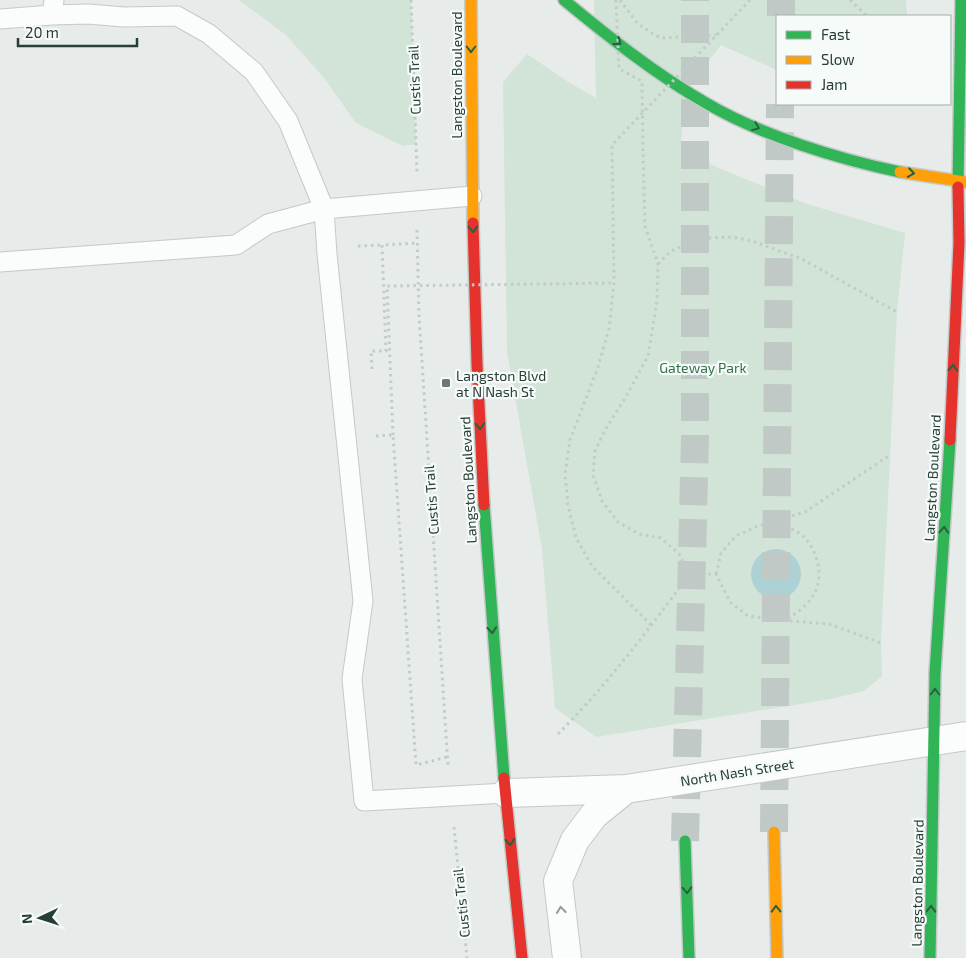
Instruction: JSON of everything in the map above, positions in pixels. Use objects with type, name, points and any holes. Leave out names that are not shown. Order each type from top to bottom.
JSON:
[{"type":"main road","name":"Langston Boulevard","points":[[471,0],[472,196],[477,356],[488,582],[522,958]]},
{"type":"main road","points":[[564,0],[649,66],[706,103],[737,119],[799,144],[846,160],[962,182]]},
{"type":"main road","name":"Langston Boulevard","points":[[930,958],[935,673],[950,429],[962,182],[963,85],[961,0]]},
{"type":"main road","points":[[774,832],[777,958]]},
{"type":"main road","points":[[685,841],[689,958]]},
{"type":"street","name":"North Nash Street","points":[[506,793],[626,789],[966,736]]},
{"type":"street","points":[[567,958],[558,882],[575,840],[594,815],[626,789]]},
{"type":"lane","points":[[0,19],[53,7],[88,14],[124,17],[177,16],[209,34],[254,72],[288,121],[324,209],[363,601],[352,679],[364,801],[506,793]]},
{"type":"lane","points":[[0,262],[236,244],[268,224],[324,209],[472,196]]},
{"type":"path","name":"Custis Trail","points":[[411,0],[416,159]]},
{"type":"path","points":[[616,0],[619,69],[642,81],[645,226],[658,264],[656,301],[648,356],[627,395],[604,430],[595,451],[593,475],[602,501],[618,522],[639,534],[661,538],[679,554],[689,575]]},
{"type":"path","points":[[620,0],[637,23],[661,38],[716,35]]},
{"type":"path","points":[[651,625],[592,566],[576,538],[568,505],[565,474],[570,440],[598,367],[609,329],[614,284],[612,145],[750,0]]},
{"type":"path","points":[[850,0],[866,15]]},
{"type":"path","points":[[658,264],[671,251],[706,238],[732,237],[752,241],[802,259],[897,312]]},
{"type":"path","name":"Custis Trail","points":[[382,245],[417,243],[419,315],[447,756],[416,765],[393,435]]},
{"type":"path","points":[[357,246],[382,245],[386,351],[372,351],[372,370]]},
{"type":"path","points":[[374,427],[375,436],[393,435],[387,286],[614,284]]},
{"type":"path","points":[[882,643],[829,624],[748,616],[730,602],[716,574],[721,553],[736,536],[805,512],[890,455]]},
{"type":"path","points":[[772,522],[790,528],[804,537],[816,556],[820,574],[819,585],[810,601],[786,621]]},
{"type":"path","points":[[689,575],[716,574]]},
{"type":"path","points":[[558,734],[579,713],[689,575]]},
{"type":"path","name":"Custis Trail","points":[[456,848],[467,958]]},
{"type":"green space","points":[[239,0],[411,0],[416,144],[403,146],[356,123],[324,78],[286,35]]},
{"type":"green space","name":"Gateway Park","points":[[594,0],[906,0],[907,15],[776,15],[776,70],[721,45],[684,93],[681,147],[716,167],[807,204],[905,233],[897,312],[881,643],[882,676],[864,691],[831,699],[596,737],[555,708],[542,549],[507,352],[503,82],[527,54],[596,98]]},
{"type":"water","points":[[771,549],[781,549],[794,556],[801,569],[801,579],[794,592],[781,599],[771,599],[762,595],[755,588],[751,579],[751,569],[755,560],[762,553]]},
{"type":"tunnel","points":[[685,841],[695,437],[695,0]]},
{"type":"tunnel","points":[[781,0],[781,15]]},
{"type":"tunnel","points":[[774,832],[780,105]]},
{"type":"traffic: fast","points":[[564,0],[651,67],[687,92],[727,115],[800,145],[900,172]]},
{"type":"traffic: fast","points":[[958,187],[961,0]]},
{"type":"traffic: fast","points":[[930,958],[935,673],[950,440]]},
{"type":"traffic: fast","points":[[484,505],[504,778]]},
{"type":"traffic: fast","points":[[685,841],[689,958]]},
{"type":"traffic: slow","points":[[471,0],[473,223]]},
{"type":"traffic: slow","points":[[900,172],[966,182]]},
{"type":"traffic: slow","points":[[774,832],[777,958]]},
{"type":"traffic: jam","points":[[950,440],[959,243],[958,187]]},
{"type":"traffic: jam","points":[[473,223],[484,505]]},
{"type":"traffic: jam","points":[[504,778],[522,958]]},
{"type":"place","name":"Langston Blvd at N Nash St","points":[[446,383]]}]
